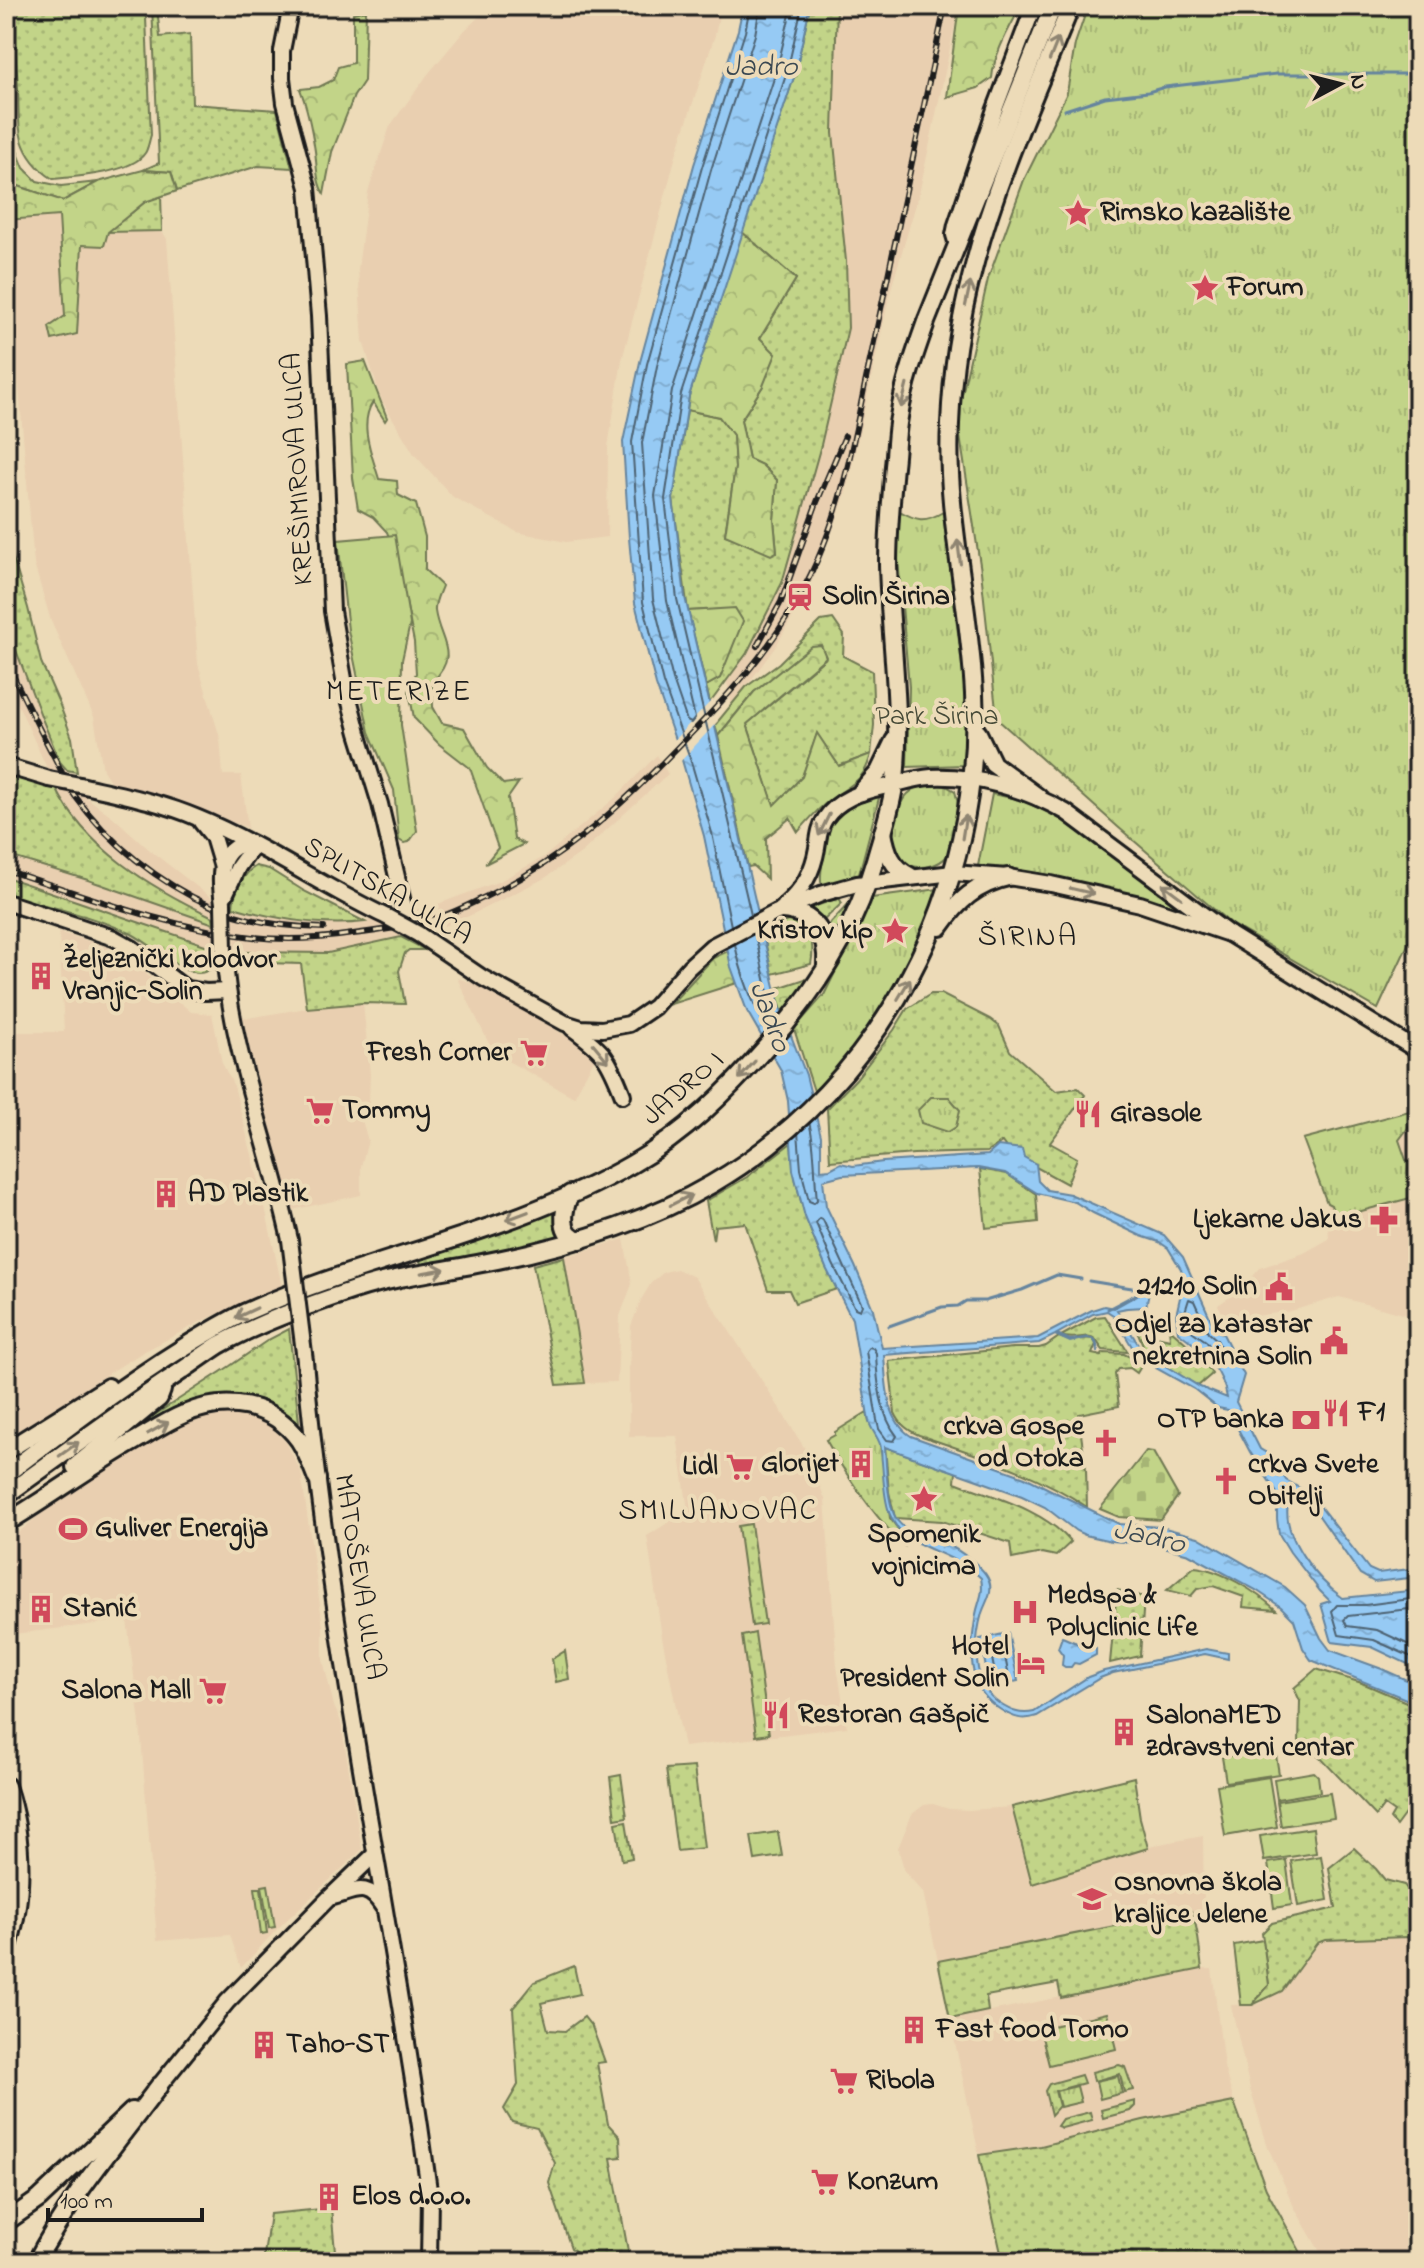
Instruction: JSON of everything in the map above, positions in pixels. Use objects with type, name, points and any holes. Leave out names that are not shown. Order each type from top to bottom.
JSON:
[{"type":"highway","points":[[910,876],[895,866],[884,843],[883,831],[894,785],[898,728],[888,567],[889,516],[898,418],[912,363],[1053,6]]},
{"type":"highway","points":[[6,1495],[98,1427],[221,1345],[280,1317],[357,1289],[410,1275],[478,1264],[581,1240],[653,1215],[714,1183],[780,1137],[818,1102],[879,1029],[925,947],[953,873],[963,838],[971,780],[974,690],[950,471],[950,424],[962,322],[974,267],[1001,182],[1071,6]]},
{"type":"highway","points":[[974,721],[993,764],[1038,797]]},
{"type":"highway","points":[[861,792],[879,772],[898,728]]},
{"type":"highway","name":"JADRO I","points":[[135,1378],[213,1330],[272,1301],[456,1240],[589,1186],[634,1163],[698,1117],[736,1082],[798,1011],[826,968],[847,930],[867,882],[883,831]]},
{"type":"highway","points":[[925,947],[966,895],[980,886],[1008,877]]},
{"type":"highway","points":[[779,911],[802,914],[819,929],[827,949],[826,968]]},
{"type":"highway","points":[[570,1194],[564,1212],[566,1230],[574,1239],[581,1240]]},
{"type":"highway","points":[[6,1451],[119,1381],[135,1378]]},
{"type":"highway","points":[[6,1474],[135,1378]]},
{"type":"highway","points":[[6,1521],[159,1398],[166,1382]]},
{"type":"highway","points":[[6,1521],[183,1414],[220,1404],[259,1408],[272,1415],[298,1439],[317,1479]]},
{"type":"highway","points":[[6,1786],[15,1819],[19,1855],[14,1921],[6,1952]]},
{"type":"highway","points":[[6,2222],[50,2189],[159,2086]]},
{"type":"highway","points":[[36,2262],[82,2191],[159,2086]]},
{"type":"main road","name":"KREŠIMIROVA ULICA","points":[[291,6],[282,51],[282,78],[285,103],[308,188],[319,316],[332,611],[344,679],[380,804],[404,918]]},
{"type":"main road","points":[[957,245],[954,235],[956,225],[1034,6]]},
{"type":"main road","name":"SPLITSKA ULICA","points":[[6,766],[112,792],[195,817],[387,917],[404,918],[418,934],[473,972],[565,1023],[581,1028],[602,1029],[629,1024],[654,1007],[700,955],[779,911]]},
{"type":"main road","points":[[779,911],[806,883],[814,861],[819,830],[825,819],[845,800],[861,792],[932,777],[1000,785],[1038,797],[1082,822],[1229,934],[1418,1051]]},
{"type":"main road","name":"MATOŠEVA ULICA","points":[[195,817],[213,837],[222,868],[228,991],[240,1054],[290,1240],[329,1565],[408,2042],[430,2197],[429,2262]]},
{"type":"main road","points":[[222,868],[232,848],[250,844]]},
{"type":"main road","name":"MATOŠEVA ULICA","points":[[223,903],[229,882],[250,844]]},
{"type":"main road","points":[[779,911],[821,894],[867,882],[953,873],[1051,884],[1140,904],[1229,934]]},
{"type":"main road","points":[[6,902],[114,938],[186,989],[228,991]]},
{"type":"main road","points":[[565,1023],[605,1054],[623,1095]]},
{"type":"main road","points":[[159,2086],[227,2002],[375,1854]]},
{"type":"main road","points":[[329,1898],[356,1889],[364,1890],[377,1897],[385,1909]]},
{"type":"shaded area","points":[[490,6],[721,6],[715,35],[676,155],[622,360],[608,447],[607,537],[566,542],[517,532],[453,497],[414,454],[381,399],[363,341],[358,269],[368,192],[390,126],[428,74]]},
{"type":"shaded area","points":[[837,6],[959,6],[919,194],[891,289],[846,493],[808,590],[776,646],[732,706],[727,682],[747,653],[782,583],[821,445],[848,328],[846,261],[833,133]]},
{"type":"shaded area","points":[[59,216],[65,316],[77,334],[81,245],[104,246],[107,232],[162,231],[167,239],[198,664],[220,738],[223,775],[241,775],[248,828],[185,804],[112,784],[103,770],[94,717],[51,621],[34,564],[16,354],[6,332],[6,220]]},
{"type":"shaded area","points":[[6,624],[61,762],[86,797],[213,899],[213,917],[141,878],[87,833],[61,799],[6,678]]},
{"type":"shaded area","points":[[657,755],[668,774],[581,853],[545,878],[459,921],[429,931],[419,924],[411,910],[430,907],[500,881],[544,857],[615,798]]},
{"type":"shaded area","points":[[6,855],[214,924],[214,948],[6,877]]},
{"type":"shaded area","points":[[233,907],[263,915],[342,924],[379,919],[401,937],[328,953],[235,952]]},
{"type":"shaded area","name":"AD Plastik","points":[[59,932],[108,947],[138,967],[191,1012],[212,1014],[222,1063],[234,1086],[263,1197],[282,1287],[206,1319],[145,1351],[6,1442],[6,997],[12,1032],[64,1032]]},
{"type":"shaded area","points":[[457,978],[479,985],[597,1054],[574,1097],[492,1050]]},
{"type":"shaded area","points":[[363,1003],[370,1074],[369,1102],[362,1120],[368,1141],[361,1166],[361,1195],[292,1210],[243,1016],[248,1018]]},
{"type":"shaded area","points":[[1411,1124],[1418,1124],[1418,1165],[1406,1160],[1399,1140]]},
{"type":"shaded area","points":[[1418,1196],[1418,1318],[1339,1297],[1291,1311],[1228,1323],[1218,1305],[1243,1288],[1260,1268],[1304,1253],[1329,1239],[1327,1203],[1347,1215]]},
{"type":"shaded area","points":[[624,1239],[632,1284],[620,1316],[617,1382],[585,1383],[564,1257]]},
{"type":"shaded area","points":[[677,1269],[694,1277],[772,1396],[805,1449],[825,1499],[837,1666],[847,1727],[684,1747],[662,1637],[647,1536],[688,1510],[677,1436],[629,1436],[631,1326],[651,1283],[664,1272]]},
{"type":"shaded area","points":[[215,1411],[249,1415],[269,1425],[286,1442],[301,1472],[323,1626],[323,1660],[341,1722],[362,1850],[278,1928],[241,1968],[230,1935],[157,1941],[140,1724],[127,1620],[6,1635],[6,1543],[107,1463],[186,1420]]},
{"type":"shaded area","name":"Osnovna škola kraljice Jelene","points":[[924,1805],[969,1810],[1012,1807],[1032,1884],[1160,1844],[1203,1836],[1204,1909],[938,1961],[923,1892],[905,1872],[898,1848],[912,1814]]},
{"type":"shaded area","points":[[1418,1903],[1418,2262],[1326,2262],[1294,2207],[1268,2147],[1250,2089],[1231,2005],[1260,2004],[1277,1990],[1273,1933]]},
{"type":"shaded area","points":[[1212,1969],[1224,2067],[1234,2102],[1143,2120],[1041,2146],[979,2155],[950,2019]]},
{"type":"green space","points":[[11,6],[143,6],[151,135],[146,151],[138,160],[103,173],[53,179],[34,162],[24,146],[19,127]]},
{"type":"green space","points":[[152,6],[157,6],[160,37],[190,34],[192,104],[277,110],[292,168],[258,166],[177,191],[171,172],[143,170],[159,163]]},
{"type":"green space","points":[[810,6],[837,6],[833,133],[846,261],[848,328],[821,445],[782,583],[747,653],[710,703],[706,686],[720,678],[735,609],[688,611],[673,499],[687,410],[719,417],[733,435],[735,468],[725,535],[777,552],[774,520],[777,480],[762,465],[749,459],[741,420],[763,386],[760,338],[796,279],[742,232],[795,74]]},
{"type":"green space","points":[[959,6],[1021,6],[999,50],[992,78],[978,88],[947,97]]},
{"type":"green space","points":[[1088,6],[1418,6],[1418,923],[1378,1009],[1231,924],[997,719],[981,571],[957,417],[988,279],[1024,180],[1067,93],[1075,44]]},
{"type":"green space","points":[[366,10],[364,81],[354,96],[332,152],[324,194],[318,179],[311,128],[300,89],[319,87],[333,80],[338,67],[353,63],[353,13]]},
{"type":"green space","points":[[6,78],[8,128],[24,168],[37,181],[61,186],[98,182],[63,201],[6,182]]},
{"type":"green space","points":[[143,170],[171,172],[177,191],[145,202],[108,232],[104,246],[82,245],[77,334],[52,340],[49,327],[65,316],[59,216],[6,220],[6,182],[63,201],[98,182]]},
{"type":"green space","points":[[161,195],[162,231],[107,232],[145,202]]},
{"type":"green space","points":[[742,232],[796,279],[760,338],[776,354],[763,386],[741,420],[749,459],[762,465],[777,480],[774,520],[777,552],[771,555],[725,535],[735,468],[733,435],[719,417],[687,410]]},
{"type":"green space","points":[[365,361],[387,418],[385,421],[373,402],[366,430],[379,479],[397,481],[398,495],[416,504],[425,537],[425,570],[442,586],[435,611],[447,655],[441,672],[432,682],[433,707],[442,723],[464,728],[487,768],[503,784],[519,782],[508,798],[514,839],[524,844],[485,864],[498,848],[470,768],[439,744],[414,718],[409,691],[416,673],[414,642],[398,562],[387,532],[373,517],[358,509],[353,478],[347,364]]},
{"type":"green space","points":[[6,416],[10,548],[41,662],[72,738],[77,772],[67,770],[60,762],[6,624]]},
{"type":"green space","name":"Park Širina","points":[[898,510],[920,519],[943,512],[967,705],[965,765],[907,767],[909,687],[896,536]]},
{"type":"green space","points":[[395,535],[410,624],[402,660],[401,725],[417,831],[409,842],[404,843],[399,840],[394,790],[369,732],[348,630],[338,540]]},
{"type":"green space","points":[[735,608],[743,621],[720,678],[706,686],[688,611]]},
{"type":"green space","points":[[833,619],[844,635],[843,656],[872,671],[874,725],[871,754],[839,766],[817,734],[802,777],[774,806],[747,724],[826,658],[754,692],[718,736],[715,725],[746,687],[779,663],[821,621]]},
{"type":"green space","points":[[821,645],[826,657],[747,724],[774,805],[802,777],[817,733],[839,766],[871,754],[860,777],[821,807],[798,832],[790,818],[766,838],[767,879],[753,866],[748,867],[718,736],[754,692],[811,646]]},
{"type":"green space","points":[[6,773],[55,786],[68,809],[102,847],[144,879],[213,917],[214,924],[6,855]]},
{"type":"green space","name":"Park Širina","points":[[939,782],[955,791],[957,800],[958,817],[951,850],[940,862],[932,865],[922,867],[904,863],[897,859],[891,842],[900,805],[913,790]]},
{"type":"green space","name":"Park Širina","points":[[880,794],[858,878],[825,885],[821,882],[822,866],[835,817],[848,805]]},
{"type":"green space","name":"Park Širina","points":[[992,794],[1023,800],[1064,821],[1185,913],[1056,879],[978,866]]},
{"type":"green space","points":[[256,866],[269,869],[365,922],[298,921],[233,907],[240,884]]},
{"type":"green space","points":[[6,877],[214,948],[216,965],[205,972],[193,972],[130,933],[84,916],[6,894]]},
{"type":"green space","points":[[938,889],[898,985],[851,1054],[814,1091],[794,1029],[824,995],[872,898]]},
{"type":"green space","points":[[839,898],[842,903],[822,922],[807,911],[807,909]]},
{"type":"green space","points":[[852,902],[832,943],[825,929]]},
{"type":"green space","points":[[790,920],[803,927],[810,937],[811,964],[772,974],[763,931]]},
{"type":"green space","points":[[401,937],[426,950],[409,950],[405,953],[399,971],[405,1004],[363,1003],[307,1008],[301,964],[265,963],[235,957],[235,952],[328,953]]},
{"type":"green space","points":[[728,951],[737,983],[671,1004],[713,958]]},
{"type":"green space","points":[[805,979],[806,982],[783,1014],[775,989]]},
{"type":"green space","points":[[931,994],[941,994],[990,1019],[999,1026],[1010,1051],[1056,1091],[1078,1088],[1085,1095],[1050,1143],[1077,1158],[1067,1184],[1010,1153],[1002,1142],[987,1152],[830,1161],[827,1109],[856,1079],[907,1009]]},
{"type":"green space","points":[[931,1097],[949,1097],[960,1110],[956,1127],[948,1132],[921,1123],[918,1110]]},
{"type":"green space","points":[[1413,1110],[1411,1124],[1399,1140],[1406,1160],[1418,1165],[1418,1196],[1335,1218],[1303,1139]]},
{"type":"green space","points":[[791,1143],[796,1181],[806,1218],[837,1289],[795,1303],[789,1290],[768,1290],[745,1223],[715,1226],[713,1240],[706,1201],[747,1177]]},
{"type":"green space","points":[[980,1169],[1007,1174],[1036,1194],[1038,1222],[986,1228]]},
{"type":"green space","points":[[556,1210],[555,1225],[561,1235],[500,1251],[421,1264],[419,1255]]},
{"type":"green space","points":[[564,1257],[585,1383],[557,1385],[533,1265]]},
{"type":"green space","points":[[1105,1316],[1128,1352],[1103,1350],[1092,1337],[1061,1336],[1096,1317]]},
{"type":"green space","points":[[1134,1323],[1149,1327],[1151,1335],[1170,1339],[1169,1328],[1198,1355],[1212,1374],[1198,1386],[1147,1355]]},
{"type":"green space","points":[[289,1329],[299,1422],[260,1401],[221,1396],[189,1403],[136,1431],[136,1427]]},
{"type":"green space","points":[[1059,1337],[1093,1339],[1096,1344],[1092,1354],[1124,1354],[1143,1363],[1137,1373],[1130,1368],[1119,1369],[1115,1374],[1119,1406],[1079,1414],[1079,1420],[1072,1421],[1074,1427],[1080,1427],[1087,1507],[1026,1474],[915,1433],[907,1429],[895,1413],[889,1361],[1039,1348]]},
{"type":"green space","points":[[867,1412],[880,1442],[890,1518],[901,1533],[904,1545],[862,1496],[826,1440]]},
{"type":"green space","points":[[885,1447],[956,1472],[955,1482],[1032,1512],[1071,1542],[1056,1556],[1042,1553],[1012,1559],[1010,1543],[942,1521],[895,1518]]},
{"type":"green space","points":[[1146,1451],[1153,1452],[1178,1496],[1161,1520],[1119,1517],[1100,1509]]},
{"type":"green space","points":[[751,1524],[765,1624],[752,1626],[738,1526]]},
{"type":"green space","points":[[1194,1567],[1238,1582],[1276,1610],[1243,1607],[1244,1597],[1213,1586],[1197,1589],[1191,1596],[1167,1590]]},
{"type":"green space","points":[[1117,1590],[1144,1597],[1140,1656],[1110,1663]]},
{"type":"green space","points":[[755,1633],[769,1734],[756,1736],[742,1636]]},
{"type":"green space","points":[[565,1651],[569,1679],[556,1682],[552,1659]]},
{"type":"green space","points":[[1316,1669],[1362,1683],[1418,1707],[1418,1796],[1396,1826],[1390,1819],[1394,1812],[1384,1805],[1376,1816],[1318,1755],[1299,1745],[1300,1701],[1294,1688]]},
{"type":"green space","points":[[1275,1749],[1279,1774],[1226,1782],[1222,1757]]},
{"type":"green space","points":[[694,1767],[704,1848],[677,1851],[666,1769]]},
{"type":"green space","points":[[1314,1772],[1318,1776],[1320,1792],[1277,1799],[1274,1779]]},
{"type":"green space","points":[[621,1775],[627,1817],[615,1819],[610,1777]]},
{"type":"green space","points":[[1134,1777],[1148,1848],[1032,1884],[1012,1807]]},
{"type":"green space","points":[[1269,1777],[1277,1827],[1225,1836],[1217,1785]]},
{"type":"green space","points":[[1330,1793],[1334,1818],[1281,1826],[1277,1801]]},
{"type":"green space","points":[[626,1821],[632,1858],[622,1860],[616,1823]]},
{"type":"green space","points":[[1313,1828],[1316,1853],[1264,1861],[1260,1836]]},
{"type":"green space","points":[[778,1832],[782,1856],[755,1860],[751,1836]]},
{"type":"green space","points":[[1354,1848],[1385,1880],[1404,1885],[1418,1903],[1418,1945],[1407,1937],[1325,1940],[1317,1943],[1282,1991],[1252,2005],[1269,1985],[1262,1933],[1272,1923],[1336,1908],[1329,1868]]},
{"type":"green space","points":[[1321,1856],[1328,1900],[1298,1906],[1291,1861]]},
{"type":"green space","points":[[1286,1860],[1292,1905],[1274,1908],[1268,1863]]},
{"type":"green space","points":[[268,1885],[275,1927],[269,1928],[262,1886]]},
{"type":"green space","points":[[255,1888],[261,1888],[267,1933],[261,1934]]},
{"type":"green space","points":[[1191,1911],[1202,1969],[1061,1998],[1058,1983],[986,1996],[988,2011],[950,2019],[938,1961]]},
{"type":"green space","points":[[1263,1940],[1269,1985],[1252,2005],[1241,2005],[1234,1945]]},
{"type":"green space","points":[[574,1966],[580,1994],[541,2003],[548,2030],[565,2031],[584,2017],[592,2027],[605,2062],[597,2063],[608,2124],[620,2137],[621,2157],[611,2158],[630,2262],[591,2262],[571,2248],[549,2183],[555,2163],[537,2128],[512,2122],[504,2109],[518,2085],[513,2008],[534,1982]]},
{"type":"green space","points":[[1107,2013],[1116,2049],[1049,2065],[1040,2029]]},
{"type":"green space","points":[[1119,2065],[1125,2067],[1133,2090],[1124,2092],[1120,2074],[1094,2081],[1092,2072]]},
{"type":"green space","points":[[1081,2075],[1084,2083],[1055,2091],[1059,2106],[1051,2115],[1045,2091],[1049,2084]]},
{"type":"green space","points":[[1118,2076],[1122,2093],[1100,2099],[1096,2081]]},
{"type":"green space","points":[[1077,2086],[1081,2102],[1060,2107],[1056,2091]]},
{"type":"green space","points":[[1135,2101],[1130,2111],[1103,2118],[1101,2110]]},
{"type":"green space","points":[[1234,2102],[1266,2189],[1306,2262],[1003,2262],[979,2155],[1041,2146],[1143,2120]]},
{"type":"green space","points":[[1090,2112],[1092,2120],[1062,2128],[1057,2126],[1062,2119]]},
{"type":"green space","points":[[331,2208],[336,2262],[263,2262],[270,2214]]},
{"type":"water","name":"Jadro","points":[[743,6],[810,6],[795,74],[689,396],[673,499],[685,597],[779,1004],[806,1075],[821,1136],[821,1170],[841,1163],[853,1166],[988,1155],[998,1146],[1022,1149],[1024,1157],[1036,1164],[1038,1181],[1047,1190],[1070,1194],[1164,1235],[1183,1257],[1215,1329],[1223,1334],[1244,1375],[1236,1402],[1260,1449],[1270,1455],[1286,1480],[1311,1495],[1369,1569],[1378,1573],[1418,1568],[1418,1577],[1374,1582],[1360,1574],[1312,1506],[1294,1499],[1288,1504],[1290,1530],[1304,1557],[1343,1598],[1418,1590],[1418,1669],[1372,1647],[1332,1642],[1321,1604],[1330,1601],[1279,1534],[1277,1493],[1250,1452],[1228,1410],[1218,1408],[1194,1389],[1145,1362],[1113,1315],[1107,1311],[1093,1314],[1057,1334],[1070,1340],[1087,1338],[1070,1342],[1055,1335],[1039,1343],[884,1355],[892,1411],[911,1436],[1025,1477],[1119,1524],[1161,1527],[1198,1537],[1285,1587],[1305,1605],[1330,1650],[1418,1685],[1418,1704],[1311,1660],[1303,1648],[1294,1620],[1281,1607],[1189,1554],[1153,1544],[1111,1541],[1085,1535],[1045,1507],[1022,1496],[885,1447],[889,1495],[897,1520],[910,1531],[934,1538],[958,1551],[975,1563],[987,1577],[990,1592],[979,1624],[977,1662],[984,1686],[1004,1706],[1020,1713],[1034,1712],[1088,1677],[1104,1671],[1206,1649],[1228,1653],[1228,1659],[1205,1654],[1113,1673],[1037,1716],[1027,1718],[1014,1717],[1001,1710],[981,1691],[973,1668],[972,1642],[982,1592],[981,1578],[958,1562],[905,1535],[897,1527],[888,1508],[881,1446],[869,1422],[852,1319],[805,1217],[793,1170],[788,1101],[781,1070],[747,1011],[731,967],[704,836],[656,685],[635,603],[623,442],[640,362],[694,165]],"holes":[[[978,1168],[1005,1173],[1037,1193],[1075,1202],[1168,1248],[1184,1280],[1176,1315],[1178,1332],[1210,1360],[1221,1378],[1227,1398],[1200,1387],[1143,1352],[1117,1310],[1146,1307],[1150,1288],[1114,1308],[1104,1306],[1092,1310],[1038,1338],[882,1348],[873,1309],[826,1206],[823,1180],[842,1175]]]},
{"type":"water","points":[[1008,1633],[1018,1681],[990,1687],[980,1639]]},
{"type":"water","points":[[1062,1637],[1092,1645],[1096,1648],[1096,1655],[1065,1667],[1058,1648]]},
{"type":"pier","points":[[713,699],[718,721],[679,763],[672,742]]},
{"type":"waterway","points":[[1065,110],[1105,97],[1277,74],[1418,74]]},
{"type":"waterway","points":[[889,1326],[942,1307],[958,1306],[966,1301],[985,1301],[1022,1290],[1057,1275],[1081,1279]]},
{"type":"waterway","points":[[1089,1281],[1144,1290]]},
{"type":"waterway","points":[[1108,1309],[1144,1290]]},
{"type":"railway","points":[[6,870],[128,910],[221,933],[278,939],[341,936],[421,922],[473,903],[539,867],[585,834],[628,797],[759,658],[794,605],[824,544],[840,498],[851,451],[945,6]]},
{"type":"railway","points":[[757,646],[781,602],[845,436]]},
{"type":"railway","points":[[6,661],[75,796],[103,830],[136,860],[172,885],[224,911],[266,923],[324,928]]},
{"type":"place","name":"Rimsko kazalište","points":[[1078,213]]},
{"type":"place","name":"Forum","points":[[1205,288]]},
{"type":"place","name":"Solin Širina","points":[[800,597]]},
{"type":"place","name":"Kristov kip","points":[[895,931]]},
{"type":"place","name":"Željeznički kolodvor Vranjic-Solin","points":[[41,976]]},
{"type":"place","name":"Fresh Corner","points":[[534,1053]]},
{"type":"place","name":"Tommy","points":[[320,1111]]},
{"type":"place","name":"Girasole","points":[[1088,1114]]},
{"type":"place","name":"AD Plastik","points":[[166,1194]]},
{"type":"place","name":"Ljekarne Jakus","points":[[1384,1220]]},
{"type":"place","name":"21210 Solin","points":[[1279,1287]]},
{"type":"place","name":"Odjel za katastar nekretnina Solin","points":[[1334,1341]]},
{"type":"place","name":"F1","points":[[1336,1413]]},
{"type":"place","name":"OTP banka","points":[[1306,1420]]},
{"type":"place","name":"crkva Gospe od Otoka","points":[[1106,1443]]},
{"type":"place","name":"Glorijet","points":[[861,1464]]},
{"type":"place","name":"Lidl","points":[[740,1467]]},
{"type":"place","name":"crkva Svete Obitelji","points":[[1226,1481]]},
{"type":"place","name":"Spomenik vojnicima","points":[[924,1499]]},
{"type":"place","name":"Guliver Energija","points":[[73,1529]]},
{"type":"place","name":"Stanić","points":[[41,1609]]},
{"type":"place","name":"Medspa & Polyclinic Life","points":[[1025,1612]]},
{"type":"place","name":"Hotel President Solin","points":[[1031,1663]]},
{"type":"place","name":"Salona Mall","points":[[213,1691]]},
{"type":"place","name":"Restoran Gašpič","points":[[776,1715]]},
{"type":"place","name":"SalonaMED zdravstveni centar","points":[[1124,1732]]},
{"type":"place","name":"Osnovna škola kraljice Jelene","points":[[1092,1899]]},
{"type":"place","name":"Fast food Tomo","points":[[914,2030]]},
{"type":"place","name":"Taho-ST","points":[[264,2045]]},
{"type":"place","name":"Ribola","points":[[844,2081]]},
{"type":"place","name":"Konzum","points":[[825,2182]]},
{"type":"place","name":"Elos d.o.o.","points":[[329,2197]]},
{"type":"district","name":"METERIZE","points":[[399,693]]},
{"type":"district","name":"ŠIRINA","points":[[1028,938]]},
{"type":"district","name":"SMILJANOVAC","points":[[718,1512]]}]
